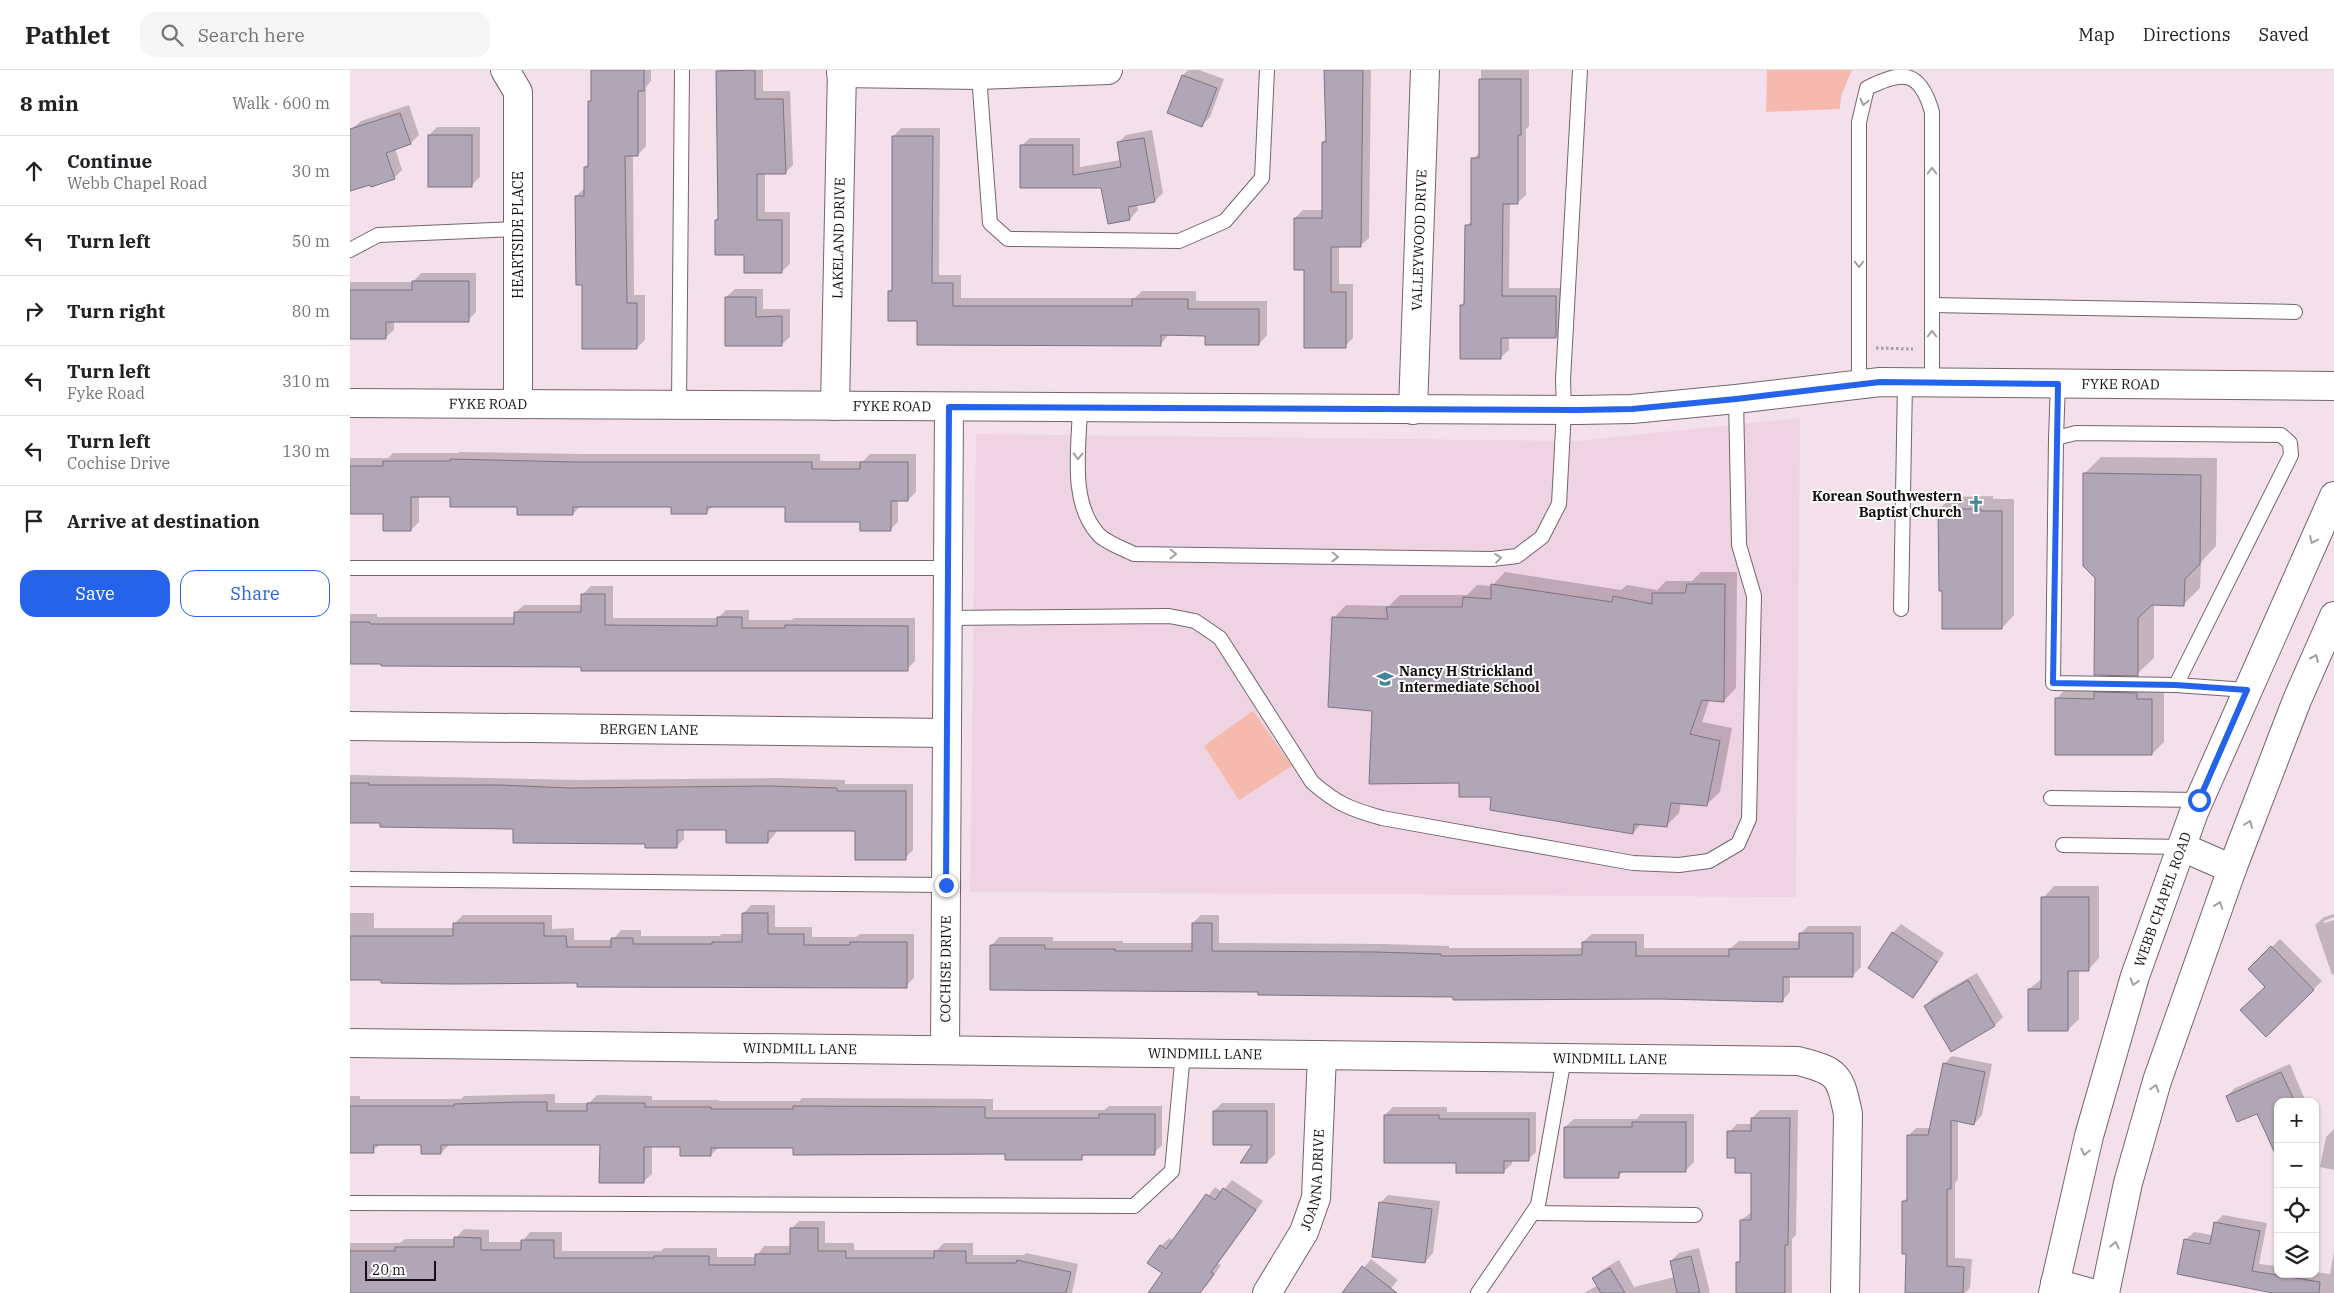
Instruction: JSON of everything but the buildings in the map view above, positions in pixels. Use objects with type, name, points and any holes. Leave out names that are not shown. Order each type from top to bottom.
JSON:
[{"type":"street","name":"HEARTSIDE PLACE","points":[[505,70],[518,92],[518,404]]},
{"type":"street","points":[[842,72],[979,75],[1108,70]]},
{"type":"street","name":"VALLEYWOOD DRIVE","points":[[1413,410],[1425,70]]},
{"type":"street","name":"LAKELAND DRIVE","points":[[835,406],[842,72]]},
{"type":"street","name":"FYKE ROAD","points":[[350,403],[1564,410],[1632,409],[1859,384],[1905,382],[2334,386]]},
{"type":"street","name":"COCHISE DRIVE","points":[[944,1050],[949,407]]},
{"type":"street","name":"WEBB CHAPEL ROAD","points":[[2054,1288],[2088,1136],[2135,976],[2199,800],[2334,496]]},
{"type":"street","points":[[2105,1293],[2128,1182],[2157,1081],[2232,869],[2297,700],[2334,616]]},
{"type":"street","name":"BERGEN LANE","points":[[350,726],[946,733]]},
{"type":"street","points":[[2182,846],[2232,869]]},
{"type":"street","name":"WINDMILL LANE","points":[[350,1043],[1798,1061],[1832,1072],[1842,1087],[1848,1114],[1846,1293]]},
{"type":"street","name":"JOANNA DRIVE","points":[[1267,1293],[1304,1232],[1316,1198],[1322,1055]]},
{"type":"street","points":[[2054,1288],[2091,1293]]},
{"type":"lane","points":[[679,405],[682,70]]},
{"type":"lane","points":[[979,75],[990,223],[1008,239],[1179,242],[1225,221],[1262,178],[1267,70]]},
{"type":"lane","points":[[1080,408],[1078,475],[1082,506],[1100,536],[1134,554],[1492,559],[1516,556],[1542,537],[1559,504],[1564,410],[1563,380],[1580,70]]},
{"type":"lane","points":[[1859,384],[1859,122],[1867,88],[1890,76],[1912,78],[1926,91],[1932,112],[1932,382]]},
{"type":"lane","points":[[350,250],[378,235],[518,229]]},
{"type":"lane","points":[[1932,305],[2295,312]]},
{"type":"lane","points":[[1901,610],[1905,382]]},
{"type":"lane","points":[[2058,384],[2053,683],[2176,685],[2247,690]]},
{"type":"lane","points":[[948,618],[1169,616],[1195,621],[1220,638],[1312,782],[1329,797],[1350,810],[1382,818],[1633,863],[1679,866],[1709,861],[1738,844],[1749,819],[1754,596],[1739,545],[1736,399]]},
{"type":"lane","points":[[2056,438],[2076,433],[2281,435],[2290,443],[2291,455],[2176,685]]},
{"type":"lane","points":[[350,568],[948,568]]},
{"type":"lane","points":[[2051,798],[2199,800]]},
{"type":"lane","points":[[2063,845],[2182,846]]},
{"type":"lane","points":[[350,879],[946,885]]},
{"type":"lane","points":[[350,1203],[1134,1206],[1172,1171],[1183,1053]]},
{"type":"lane","points":[[1478,1293],[1538,1205],[1564,1058]]},
{"type":"lane","points":[[1533,1213],[1696,1214]]},
{"type":"path","points":[[1871,348],[1913,349]]},
{"type":"shaded area","points":[[1767,70],[1852,70],[1841,96],[1840,109],[1766,112]]},
{"type":"shaded area","name":"Nancy H Strickland Intermediate School","points":[[1800,418],[1796,897],[970,892],[976,434],[1576,441]]},
{"type":"shaded area","points":[[1253,711],[1292,766],[1239,800],[1204,746]]},
{"type":"place","name":"Korean Southwestern Baptist Church","points":[[1976,504]]},
{"type":"place","name":"Nancy H Strickland Intermediate School","points":[[1385,679]]},
{"type":"route","points":[[946,885],[949,407],[1632,409],[1880,382],[2058,384],[2053,683],[2176,685],[2247,690],[2199,800]]}]
